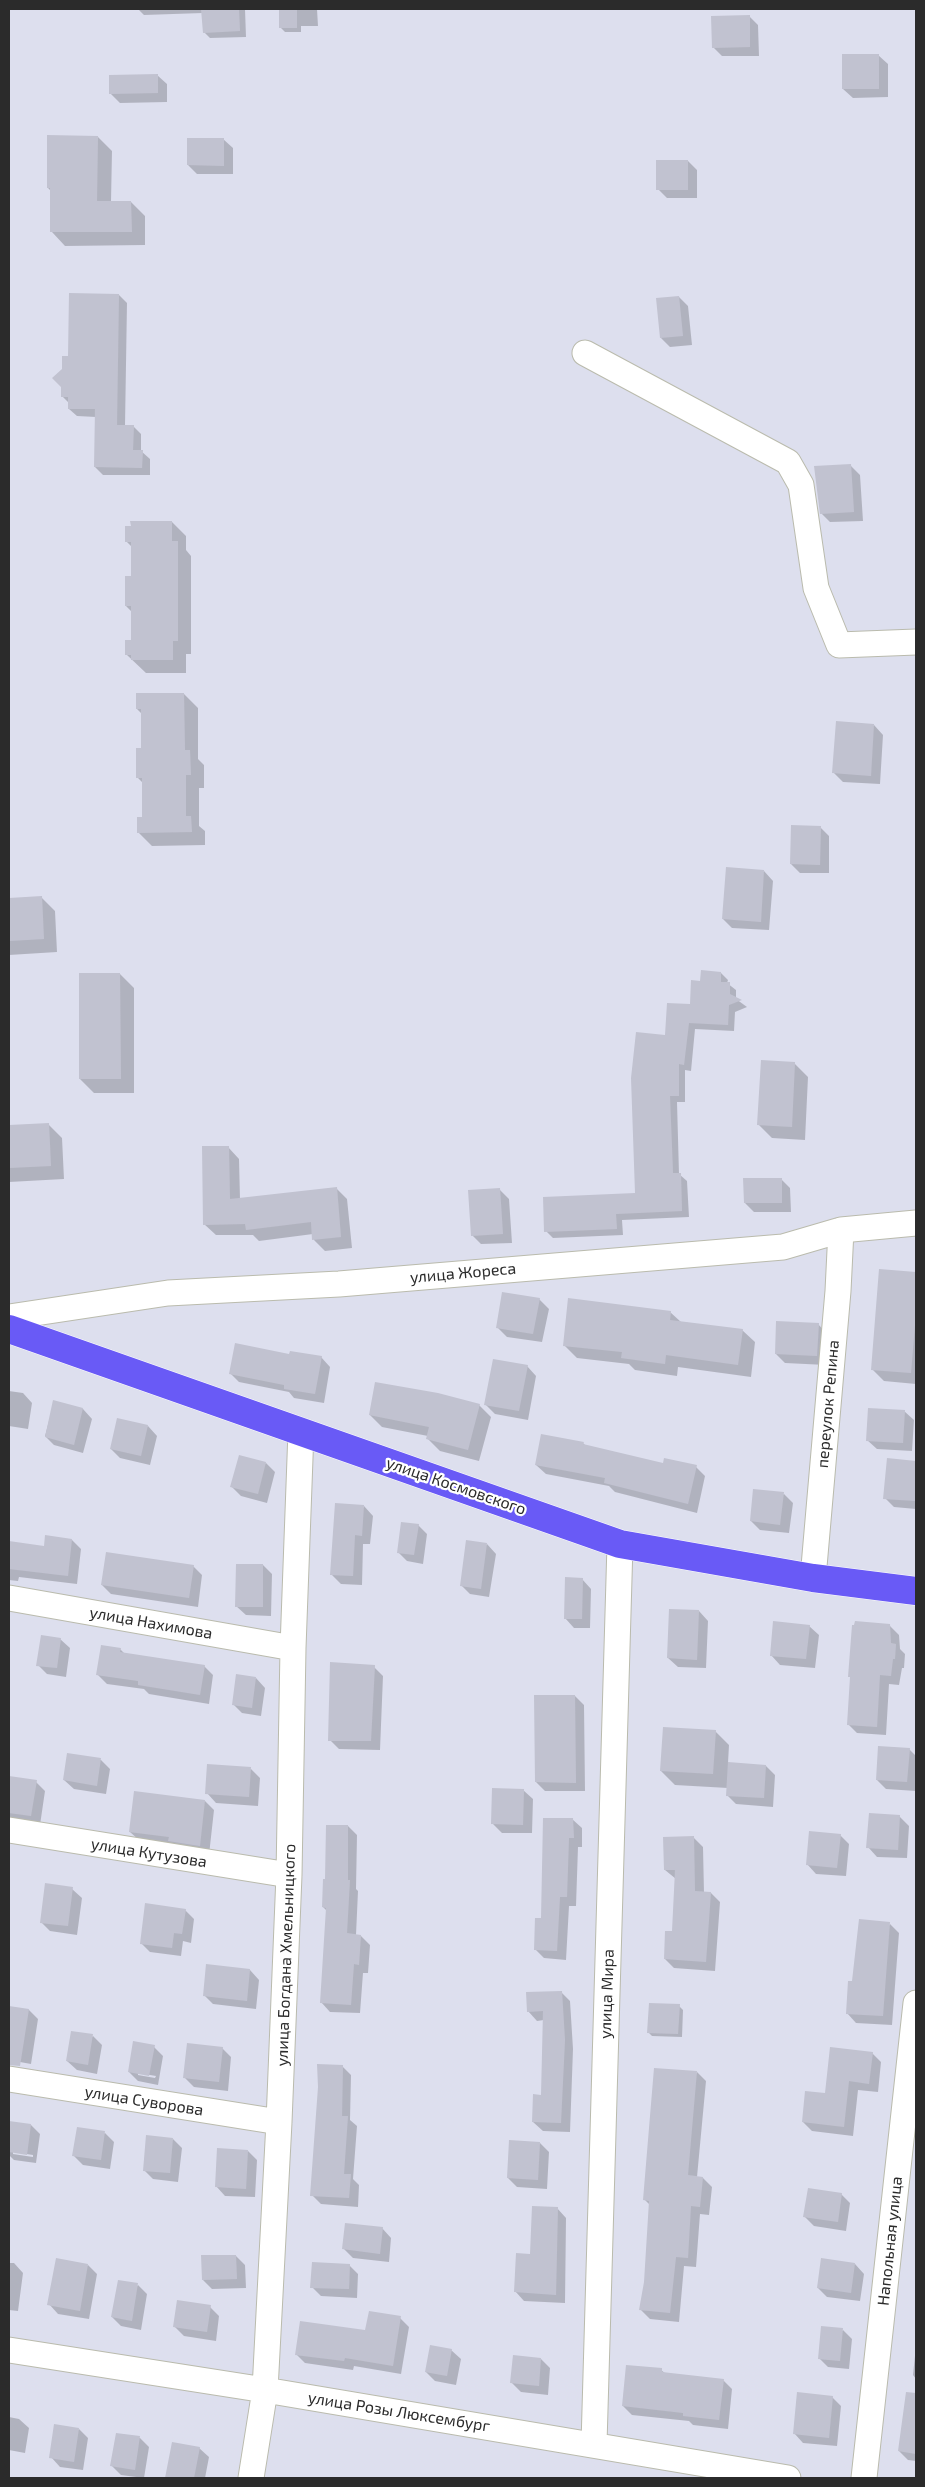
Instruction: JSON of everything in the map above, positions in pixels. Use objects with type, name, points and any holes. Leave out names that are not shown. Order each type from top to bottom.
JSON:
[{"type":"main road","name":"улица Космовского","points":[[9,1329],[620,1544],[813,1578],[916,1591]]},
{"type":"street","points":[[585,353],[788,462],[801,485],[816,588],[839,645],[916,642]]},
{"type":"street","name":"улица Жореса","points":[[9,1317],[168,1293],[339,1284],[783,1247],[841,1230],[916,1223]]},
{"type":"street","name":"переулок Репина","points":[[813,1578],[838,1292],[841,1230]]},
{"type":"street","name":"улица Богдана Хмельницкого","points":[[251,2478],[264,2390],[279,2122],[289,1875],[293,1648],[301,1431]]},
{"type":"street","name":"улица Мира","points":[[594,2444],[620,1544]]},
{"type":"street","name":"улица Нахимова","points":[[9,1598],[293,1648]]},
{"type":"street","name":"улица Кутузова","points":[[9,1830],[289,1875]]},
{"type":"street","name":"Напольная улица","points":[[864,2478],[916,2003]]},
{"type":"street","name":"улица Суворова","points":[[9,2079],[279,2122]]},
{"type":"street","name":"улица Розы Люксембург","points":[[9,2350],[594,2444],[788,2478]]},
{"type":"building","points":[[201,9],[239,9],[240,31],[203,33]]},
{"type":"building","points":[[279,9],[297,9],[297,28],[279,28]]},
{"type":"building","points":[[750,15],[750,47],[712,48],[711,16]]},
{"type":"building","points":[[842,54],[879,54],[879,89],[842,89]]},
{"type":"building","points":[[158,74],[158,93],[109,94],[109,75]]},
{"type":"building","points":[[47,135],[98,136],[97,201],[131,201],[132,232],[50,232],[50,188],[47,188]]},
{"type":"building","points":[[187,138],[224,138],[224,166],[187,165]]},
{"type":"building","points":[[656,160],[688,160],[688,190],[656,190]]},
{"type":"building","points":[[69,293],[119,294],[117,425],[134,425],[133,450],[143,450],[142,468],[94,467],[95,409],[68,409],[68,397],[61,397],[61,387],[52,378],[62,369],[62,356],[68,356]]},
{"type":"building","points":[[679,296],[683,336],[660,338],[656,298]]},
{"type":"building","points":[[851,464],[854,512],[820,514],[814,466]]},
{"type":"building","points":[[130,521],[172,521],[172,541],[178,541],[178,641],[173,641],[173,660],[131,660],[131,655],[125,655],[125,640],[131,640],[131,606],[125,606],[125,576],[131,576],[131,542],[125,542],[125,526],[131,526]]},
{"type":"building","points":[[136,693],[184,693],[185,750],[190,750],[191,775],[186,775],[186,816],[191,816],[192,832],[137,833],[137,817],[142,817],[142,778],[136,778],[136,748],[141,748],[141,709],[136,709]]},
{"type":"building","points":[[836,721],[874,724],[871,776],[832,773]]},
{"type":"building","points":[[791,825],[821,826],[820,865],[790,864]]},
{"type":"building","points":[[726,867],[764,870],[761,922],[722,919]]},
{"type":"building","points":[[42,896],[44,939],[9,941],[9,898]]},
{"type":"building","points":[[701,970],[721,972],[721,982],[730,982],[730,994],[742,1000],[729,1005],[728,1025],[689,1023],[684,1065],[679,1064],[679,1096],[670,1096],[673,1173],[681,1173],[682,1211],[616,1214],[617,1229],[544,1232],[543,1197],[635,1193],[631,1078],[636,1032],[665,1035],[667,1003],[690,1004],[691,980],[700,981]]},
{"type":"building","points":[[79,973],[120,973],[121,1079],[79,1079]]},
{"type":"building","points":[[761,1060],[795,1062],[792,1127],[757,1125]]},
{"type":"building","points":[[49,1123],[51,1166],[9,1168],[9,1125]]},
{"type":"building","points":[[202,1146],[229,1146],[230,1199],[337,1187],[341,1237],[312,1240],[311,1222],[246,1230],[245,1224],[203,1225]]},
{"type":"building","points":[[743,1178],[782,1178],[782,1203],[744,1203]]},
{"type":"building","points":[[500,1188],[503,1234],[471,1236],[468,1190]]},
{"type":"building","points":[[879,1269],[916,1272],[916,1313],[911,1373],[871,1370]]},
{"type":"building","points":[[502,1292],[540,1298],[533,1334],[496,1328]]},
{"type":"building","points":[[568,1298],[671,1311],[670,1320],[743,1329],[738,1365],[666,1355],[665,1364],[621,1358],[622,1352],[563,1346]]},
{"type":"building","points":[[776,1321],[819,1323],[817,1356],[775,1354]]},
{"type":"building","points":[[235,1343],[289,1354],[290,1351],[322,1356],[315,1394],[284,1389],[284,1385],[229,1374]]},
{"type":"building","points":[[493,1359],[528,1365],[519,1411],[484,1405]]},
{"type":"building","points":[[375,1382],[438,1393],[480,1404],[468,1450],[426,1439],[429,1427],[369,1415]]},
{"type":"building","points":[[53,1400],[83,1408],[74,1445],[45,1437]]},
{"type":"building","points":[[868,1408],[905,1410],[903,1443],[866,1441]]},
{"type":"building","points":[[117,1418],[148,1425],[141,1456],[110,1449]]},
{"type":"building","points":[[541,1434],[584,1442],[583,1444],[663,1463],[664,1458],[697,1465],[688,1504],[604,1483],[605,1478],[535,1465]]},
{"type":"building","points":[[239,1455],[266,1462],[258,1494],[230,1487]]},
{"type":"building","points":[[887,1458],[916,1461],[916,1501],[883,1499]]},
{"type":"building","points":[[753,1489],[784,1492],[780,1525],[750,1521]]},
{"type":"building","points":[[335,1503],[364,1505],[362,1536],[355,1535],[353,1576],[330,1575]]},
{"type":"building","points":[[401,1522],[419,1524],[414,1555],[397,1553]]},
{"type":"building","points":[[45,1535],[72,1539],[68,1576],[9,1569],[9,1541],[44,1546]]},
{"type":"building","points":[[466,1540],[487,1543],[481,1589],[460,1586]]},
{"type":"building","points":[[106,1552],[194,1565],[189,1598],[101,1585]]},
{"type":"building","points":[[236,1564],[263,1564],[263,1607],[235,1607]]},
{"type":"building","points":[[565,1577],[583,1578],[582,1619],[564,1619]]},
{"type":"building","points":[[669,1609],[699,1610],[697,1660],[667,1658]]},
{"type":"building","points":[[773,1621],[810,1625],[806,1659],[770,1656]]},
{"type":"building","points":[[855,1621],[890,1624],[891,1643],[896,1644],[891,1676],[880,1675],[877,1727],[847,1725],[852,1625],[854,1625]]},
{"type":"building","points":[[41,1635],[61,1638],[57,1668],[36,1666]]},
{"type":"building","points":[[101,1645],[121,1648],[120,1652],[205,1665],[200,1695],[138,1685],[138,1681],[96,1675]]},
{"type":"building","points":[[330,1662],[375,1665],[371,1741],[328,1741]]},
{"type":"building","points":[[236,1674],[256,1677],[252,1708],[232,1705]]},
{"type":"building","points":[[534,1695],[575,1695],[576,1783],[535,1782]]},
{"type":"building","points":[[663,1727],[716,1730],[713,1774],[660,1771]]},
{"type":"building","points":[[878,1746],[910,1748],[907,1782],[876,1780]]},
{"type":"building","points":[[67,1753],[101,1758],[97,1786],[63,1780]]},
{"type":"building","points":[[728,1762],[766,1765],[764,1798],[726,1796]]},
{"type":"building","points":[[207,1764],[251,1767],[249,1797],[205,1794]]},
{"type":"building","points":[[9,1776],[37,1780],[31,1816],[9,1813]]},
{"type":"building","points":[[492,1788],[524,1789],[523,1825],[491,1824]]},
{"type":"building","points":[[134,1791],[205,1800],[200,1846],[168,1841],[169,1837],[129,1832]]},
{"type":"building","points":[[869,1813],[900,1815],[898,1850],[866,1848]]},
{"type":"building","points":[[543,1818],[573,1818],[574,1838],[569,1838],[567,1897],[560,1897],[557,1951],[534,1950],[535,1918],[541,1918]]},
{"type":"building","points":[[326,1825],[348,1825],[348,1880],[350,1880],[347,1933],[361,1935],[359,1965],[354,1964],[351,2005],[320,2003],[326,1908],[322,1907],[323,1879],[325,1879]]},
{"type":"building","points":[[809,1831],[841,1834],[837,1868],[806,1865]]},
{"type":"building","points":[[694,1836],[695,1891],[711,1892],[706,1962],[664,1959],[665,1931],[672,1931],[675,1870],[664,1870],[663,1837]]},
{"type":"building","points":[[45,1883],[73,1887],[68,1926],[40,1923]]},
{"type":"building","points":[[145,1903],[186,1909],[182,1934],[174,1933],[172,1948],[140,1944]]},
{"type":"building","points":[[859,1919],[890,1922],[883,2016],[846,2014],[848,1981],[852,1981]]},
{"type":"building","points":[[206,1964],[250,1969],[247,2001],[203,1996]]},
{"type":"building","points":[[562,1991],[565,2040],[561,2123],[532,2122],[533,2094],[541,2095],[543,2011],[527,2012],[526,1992]]},
{"type":"building","points":[[649,2003],[680,2004],[678,2034],[647,2033]]},
{"type":"building","points":[[9,2006],[29,2009],[20,2066],[9,2065]]},
{"type":"building","points":[[71,2031],[93,2034],[88,2065],[66,2061]]},
{"type":"building","points":[[133,2041],[155,2045],[149,2076],[128,2072]]},
{"type":"building","points":[[187,2043],[223,2047],[219,2082],[183,2078]]},
{"type":"building","points":[[830,2047],[873,2052],[869,2084],[849,2081],[844,2127],[802,2122],[805,2091],[825,2093]]},
{"type":"building","points":[[317,2064],[343,2065],[342,2116],[348,2116],[344,2174],[351,2174],[349,2198],[310,2196],[318,2087]]},
{"type":"building","points":[[654,2068],[697,2071],[688,2175],[703,2177],[700,2207],[691,2206],[688,2258],[676,2257],[670,2313],[639,2310],[644,2282],[649,2201],[643,2200]]},
{"type":"building","points":[[9,2121],[31,2124],[27,2155],[9,2152]]},
{"type":"building","points":[[77,2127],[105,2131],[101,2160],[72,2156]]},
{"type":"building","points":[[146,2135],[173,2138],[170,2173],[143,2171]]},
{"type":"building","points":[[509,2140],[540,2142],[538,2180],[507,2178]]},
{"type":"building","points":[[217,2148],[248,2150],[246,2189],[215,2187]]},
{"type":"building","points":[[808,2188],[842,2193],[838,2222],[803,2217]]},
{"type":"building","points":[[532,2206],[558,2207],[556,2295],[514,2292],[516,2253],[530,2254]]},
{"type":"building","points":[[345,2223],[383,2227],[380,2254],[342,2249]]},
{"type":"building","points":[[201,2255],[236,2255],[237,2279],[202,2280]]},
{"type":"building","points":[[56,2258],[88,2264],[80,2311],[47,2305]]},
{"type":"building","points":[[821,2258],[855,2263],[851,2293],[817,2288]]},
{"type":"building","points":[[312,2262],[350,2264],[349,2289],[310,2288]]},
{"type":"building","points":[[118,2280],[138,2283],[132,2321],[111,2317]]},
{"type":"building","points":[[177,2300],[211,2305],[207,2332],[173,2327]]},
{"type":"building","points":[[369,2311],[401,2316],[393,2366],[345,2358],[344,2361],[295,2355],[300,2321],[365,2330]]},
{"type":"building","points":[[821,2326],[843,2328],[840,2361],[818,2359]]},
{"type":"building","points":[[430,2345],[452,2349],[447,2376],[425,2372]]},
{"type":"building","points":[[513,2355],[541,2358],[539,2386],[510,2383]]},
{"type":"building","points":[[626,2365],[662,2368],[662,2372],[724,2379],[719,2420],[683,2416],[683,2413],[622,2406]]},
{"type":"building","points":[[797,2392],[833,2396],[829,2438],[793,2434]]},
{"type":"building","points":[[906,2392],[916,2393],[916,2454],[898,2451]]},
{"type":"building","points":[[54,2424],[79,2428],[74,2462],[49,2458]]},
{"type":"building","points":[[116,2433],[140,2436],[135,2470],[110,2466]]},
{"type":"building","points":[[172,2442],[200,2447],[194,2478],[165,2478]]}]
